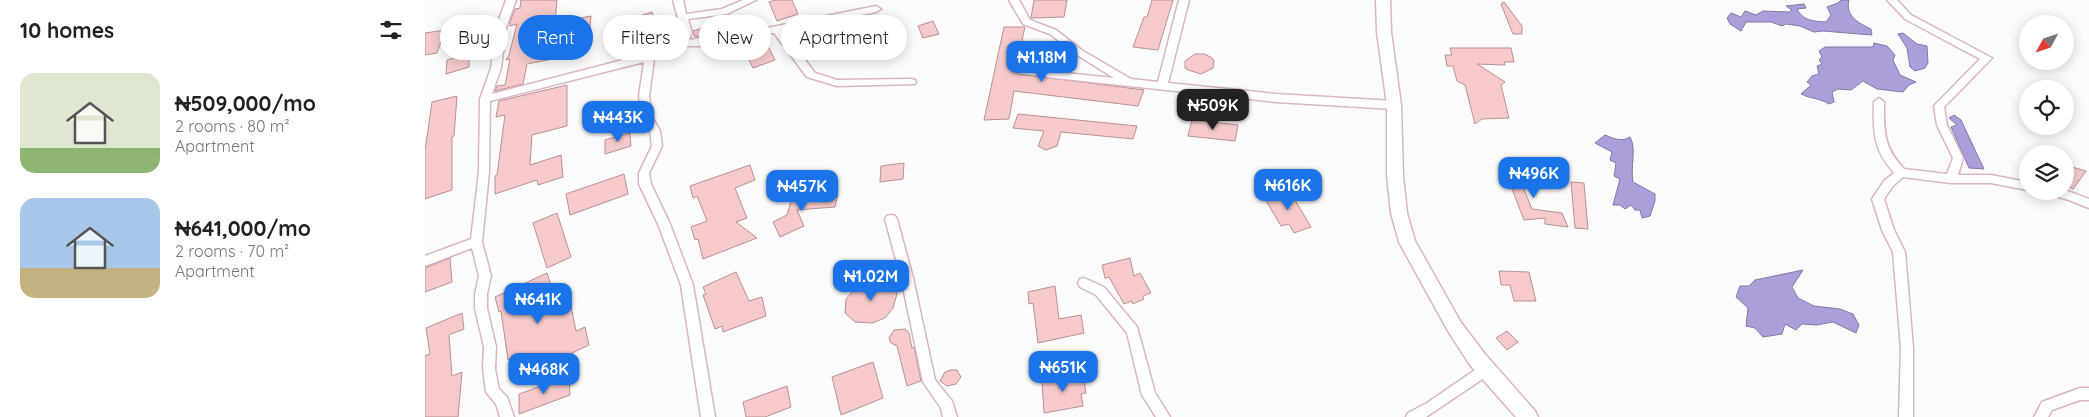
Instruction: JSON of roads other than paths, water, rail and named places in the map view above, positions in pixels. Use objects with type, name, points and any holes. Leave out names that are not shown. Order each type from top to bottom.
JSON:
[{"type":"street","points":[[507,417],[502,402],[493,392],[491,384],[489,369],[490,346],[481,308],[481,294],[485,276],[476,242],[484,172],[485,99],[496,68],[501,28],[511,0]]},
{"type":"street","points":[[678,0],[682,15]]},
{"type":"street","points":[[689,16],[724,12],[751,0]]},
{"type":"street","points":[[1015,0],[1026,22],[1053,32],[1080,53],[1131,84]]},
{"type":"street","points":[[1162,87],[1184,0]]},
{"type":"street","points":[[1383,0],[1384,32],[1394,105],[1395,176],[1399,213],[1407,242],[1450,319],[1477,359],[1528,417]]},
{"type":"street","points":[[1892,0],[1908,17],[1987,58],[1939,106],[1942,125],[1958,158],[1951,179]]},
{"type":"street","points":[[689,44],[876,10]]},
{"type":"street","points":[[776,29],[811,75],[837,83],[911,82]]},
{"type":"street","points":[[485,99],[637,60]]},
{"type":"street","points":[[649,60],[644,96],[647,118],[655,131],[657,146],[644,173],[645,184],[665,224],[687,285],[708,417]]},
{"type":"street","points":[[1046,74],[1276,98],[1394,105]]},
{"type":"street","points":[[1879,102],[1879,144],[1888,161],[1901,173],[1951,179],[1991,179],[2019,184]]},
{"type":"street","points":[[1901,173],[1888,184],[1878,199],[1899,252],[1907,348],[1906,417]]},
{"type":"street","points":[[2074,197],[2089,204]]},
{"type":"street","points":[[891,219],[907,278],[929,382],[947,405],[950,417]]},
{"type":"street","points":[[425,261],[476,242]]},
{"type":"street","points":[[1084,283],[1100,291],[1133,331],[1149,395],[1163,417]]},
{"type":"street","points":[[1413,417],[1432,407],[1482,372],[1477,359]]},
{"type":"street","points":[[2041,417],[2047,406],[2080,394],[2089,394]]}]
